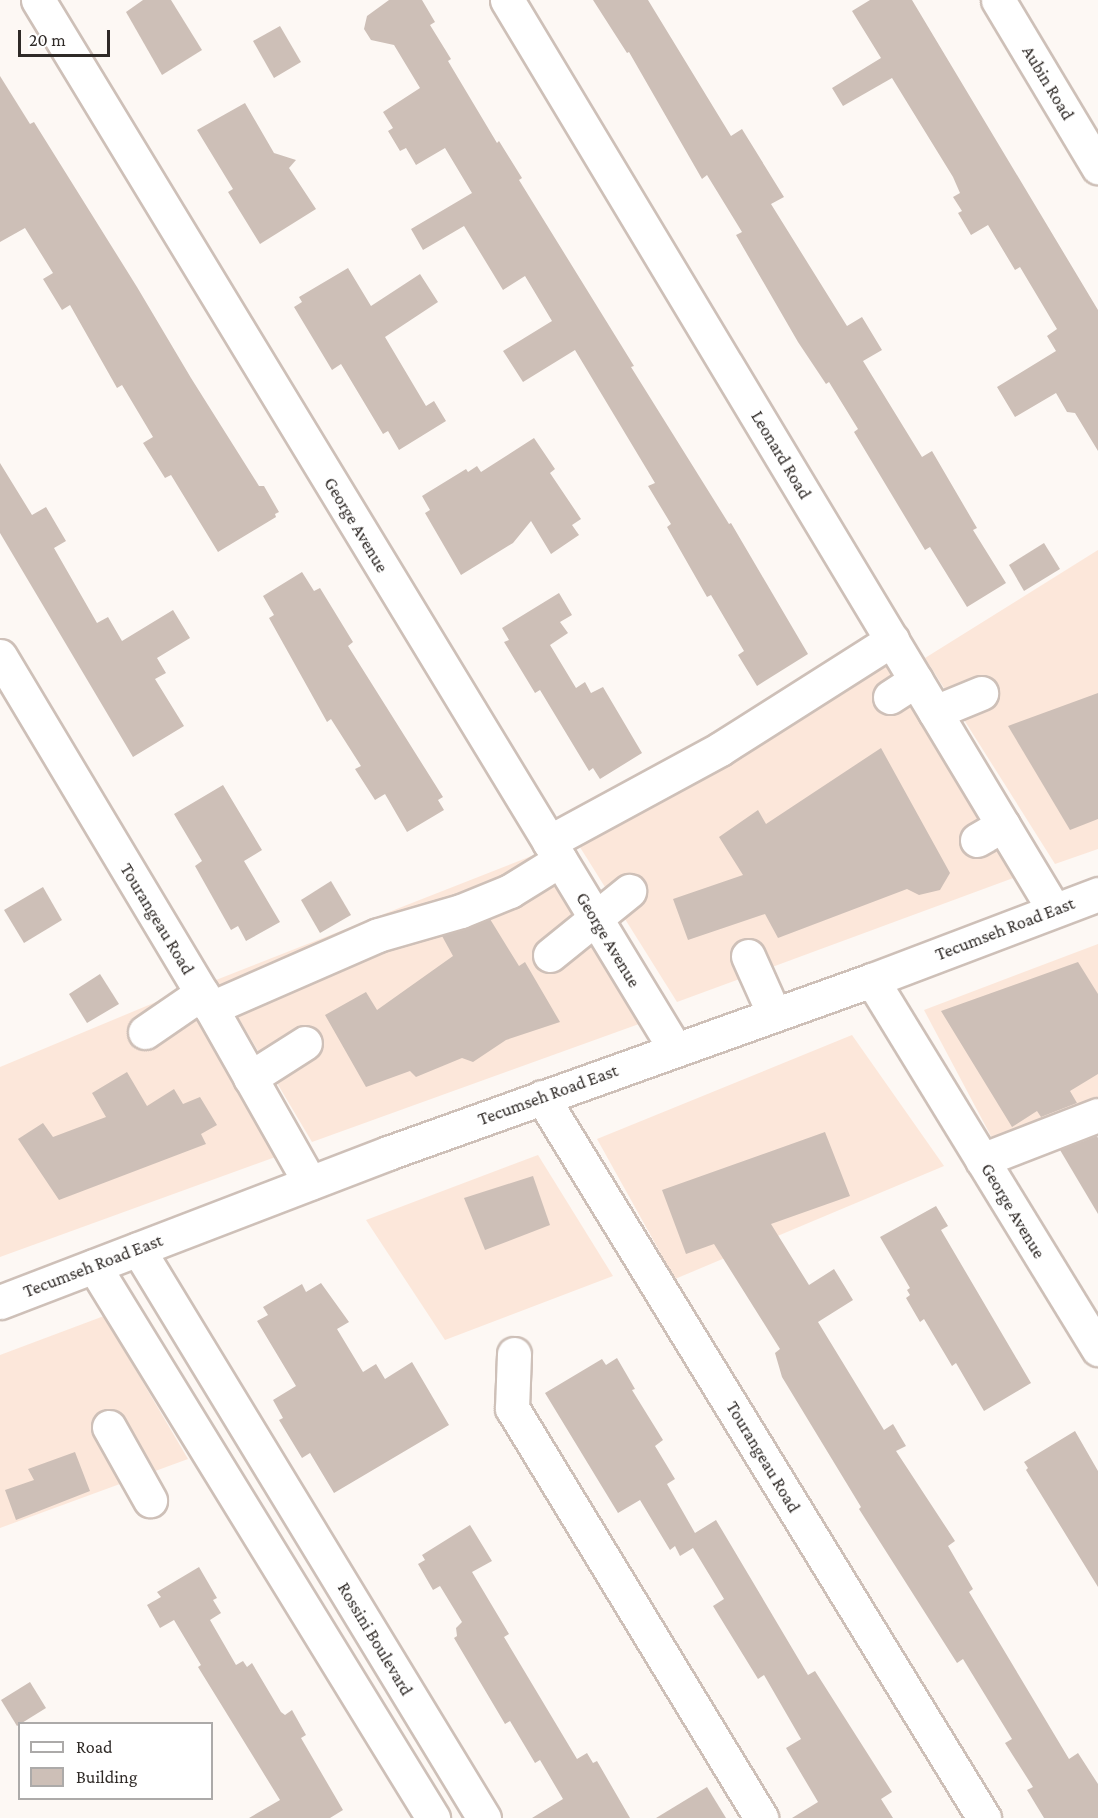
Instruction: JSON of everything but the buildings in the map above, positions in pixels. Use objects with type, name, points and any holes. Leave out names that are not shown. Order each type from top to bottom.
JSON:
[{"type":"street","name":"George Avenue","points":[[38,0],[675,1049]]},
{"type":"street","name":"Leonard Road","points":[[507,0],[892,640],[903,688],[935,712],[990,832],[1054,910]]},
{"type":"street","name":"Aubin Road","points":[[998,0],[1098,167]]},
{"type":"street","points":[[145,1032],[206,1001],[378,935],[461,911],[510,891],[555,851],[892,640]]},
{"type":"street","name":"Tourangeau Road","points":[[0,656],[206,1001],[310,1183]]},
{"type":"street","points":[[935,712],[981,693]]},
{"type":"street","points":[[550,955],[629,891]]},
{"type":"street","name":"Tecumseh Road East","points":[[0,1302],[310,1183],[542,1097],[872,980],[1098,894]]},
{"type":"street","points":[[748,956],[774,1014]]},
{"type":"street","name":"George Avenue","points":[[872,980],[1098,1349]]},
{"type":"street","points":[[250,1078],[305,1044]]},
{"type":"street","name":"Tourangeau Road","points":[[542,1097],[984,1818]]},
{"type":"street","points":[[982,1160],[1098,1115]]},
{"type":"street","name":"Rossini Boulevard","points":[[138,1249],[484,1818]]},
{"type":"street","points":[[94,1266],[433,1818]]},
{"type":"street","points":[[514,1354],[512,1408],[761,1818]]},
{"type":"street","points":[[109,1427],[150,1500]]},
{"type":"street","points":[[229,1486],[267,1460]]},
{"type":"shaded area","points":[[1098,550],[1098,849],[1055,864],[925,658]]},
{"type":"shaded area","points":[[882,649],[1019,876],[677,1002],[573,836]]},
{"type":"shaded area","points":[[539,853],[639,1024],[312,1142],[216,980]]},
{"type":"shaded area","points":[[1098,944],[1098,1117],[1001,1155],[924,1010]]},
{"type":"shaded area","points":[[180,992],[281,1155],[0,1257],[0,1067]]},
{"type":"shaded area","points":[[852,1035],[944,1166],[675,1279],[597,1139]]},
{"type":"shaded area","points":[[538,1155],[613,1276],[445,1340],[366,1220]]},
{"type":"shaded area","points":[[104,1316],[188,1459],[0,1528],[0,1355]]}]
